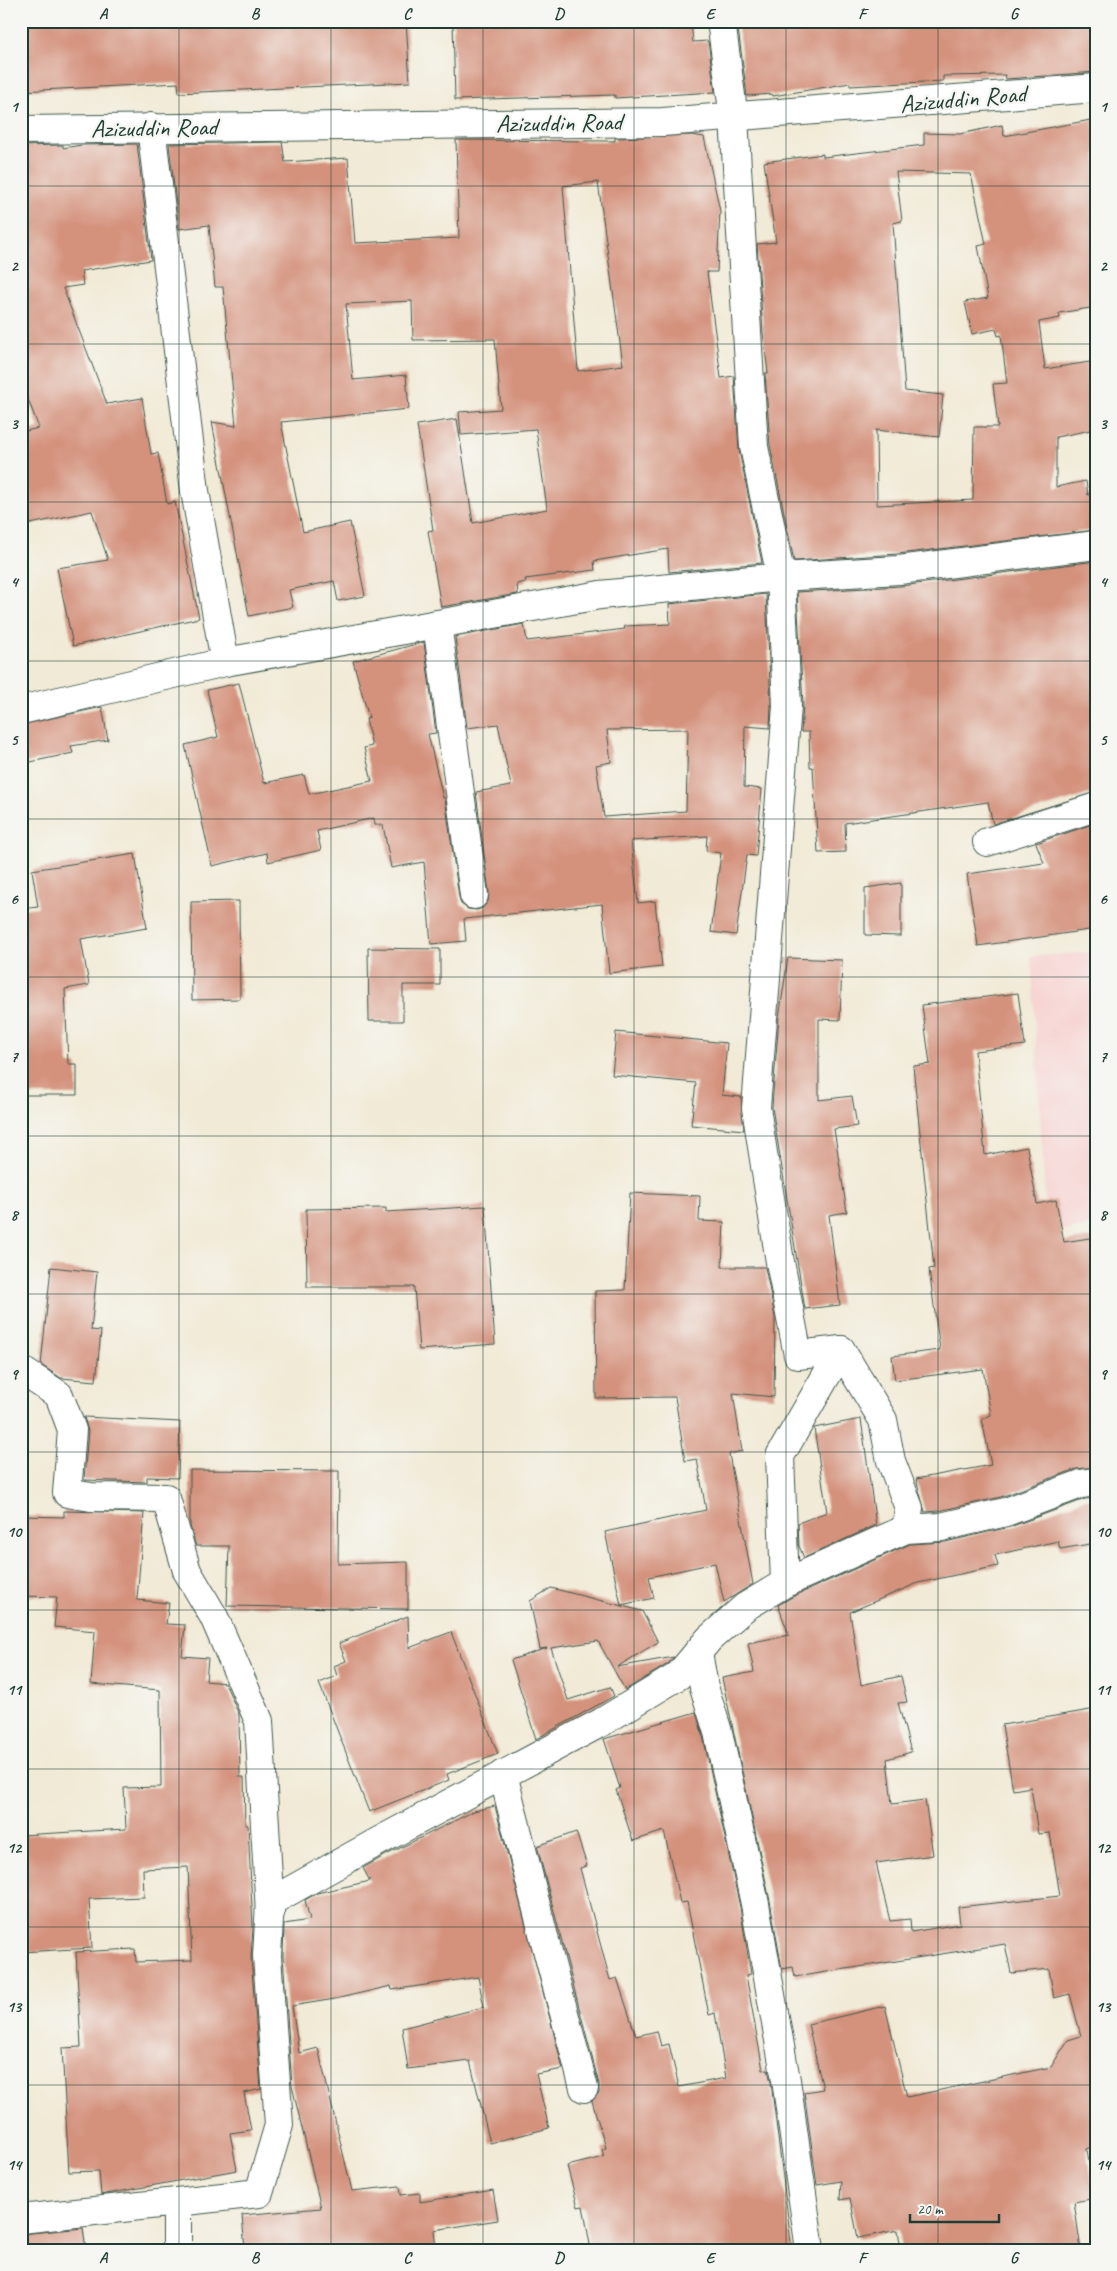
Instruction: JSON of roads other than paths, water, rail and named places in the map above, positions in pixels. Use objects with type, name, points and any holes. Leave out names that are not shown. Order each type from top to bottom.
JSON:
[{"type":"street","points":[[721,21],[734,118],[754,447],[781,577],[787,706],[756,1108],[780,1262],[798,1355],[841,1350]]},
{"type":"street","name":"Azizuddin Road","points":[[21,130],[663,122],[734,118],[1096,88]]},
{"type":"street","points":[[151,128],[195,491],[225,662]]},
{"type":"street","points":[[21,710],[225,662],[600,595],[781,577],[899,570],[1096,545]]},
{"type":"street","points":[[437,624],[474,895]]},
{"type":"street","points":[[987,842],[1096,807]]},
{"type":"street","points":[[841,1350],[883,1420],[891,1461],[909,1508],[906,1529]]},
{"type":"street","points":[[785,1583],[780,1456],[841,1350]]},
{"type":"street","points":[[21,1370],[59,1395],[72,1430],[67,1493],[91,1497],[166,1498],[187,1571],[214,1617],[259,1721],[270,1913]]},
{"type":"street","points":[[21,2219],[259,2193],[279,2125],[267,1956],[270,1902],[602,1722],[678,1676],[698,1652],[744,1608],[785,1583],[906,1529],[941,1527],[1006,1512],[1081,1484],[1096,1482]]},
{"type":"street","points":[[698,1652],[704,1687],[718,1732],[755,1904],[786,2080],[810,2250]]},
{"type":"street","points":[[678,1676],[704,1687]]},
{"type":"street","points":[[503,1774],[584,2088]]},
{"type":"street","points":[[177,2202],[177,2250]]}]
